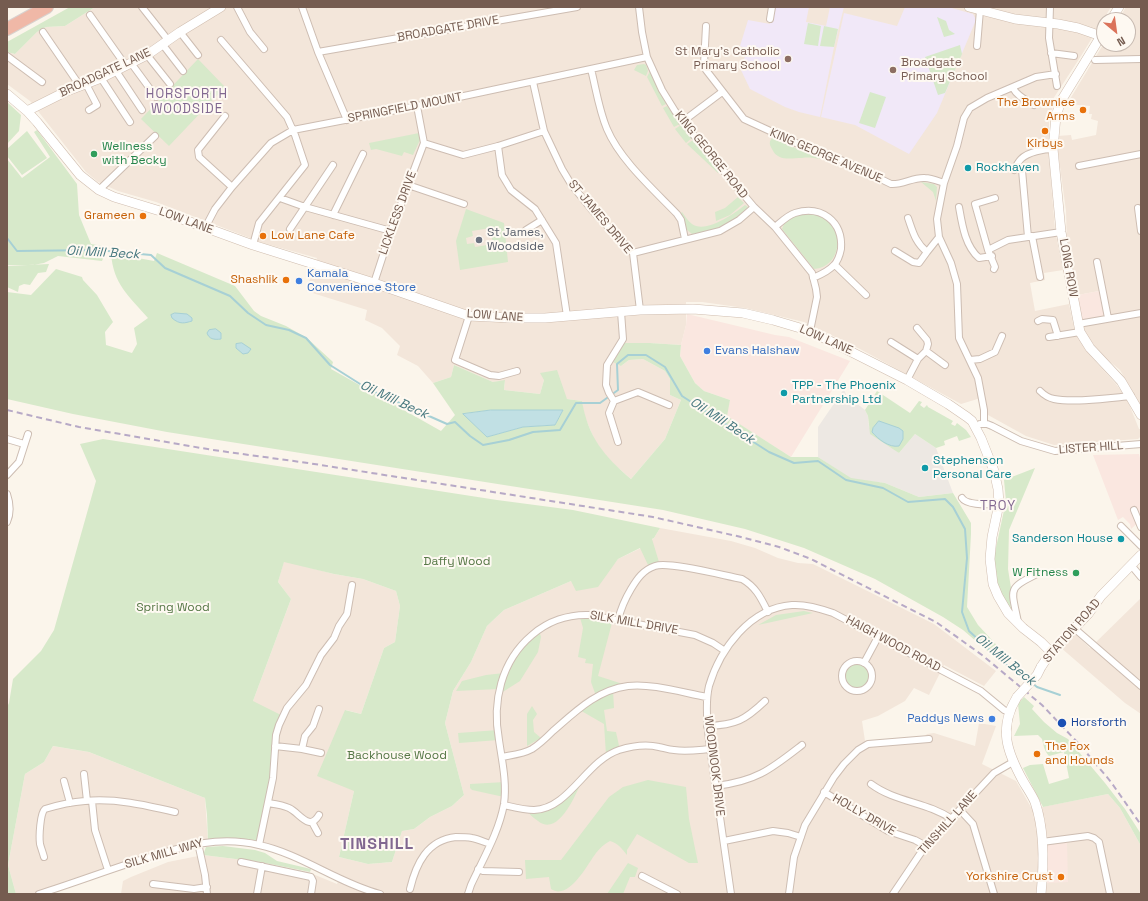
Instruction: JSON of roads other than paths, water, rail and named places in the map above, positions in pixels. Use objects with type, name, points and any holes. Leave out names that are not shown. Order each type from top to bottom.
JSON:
[{"type":"highway","points":[[7,29],[47,7]]},
{"type":"street","points":[[142,7],[184,71]]},
{"type":"street","points":[[237,7],[250,32],[264,49]]},
{"type":"street","points":[[302,7],[318,52],[347,120]]},
{"type":"street","name":"BROADGATE DRIVE","points":[[318,52],[577,7]]},
{"type":"street","name":"KING GEORGE ROAD","points":[[639,7],[647,57],[662,90],[682,122],[754,207],[775,227],[809,269],[816,288],[817,297],[810,331]]},
{"type":"street","points":[[770,19],[772,7]]},
{"type":"street","points":[[969,7],[1015,19],[1050,23],[1096,32]]},
{"type":"street","points":[[1050,7],[1051,53],[1057,86]]},
{"type":"street","name":"BROADGATE LANE","points":[[27,111],[67,91],[129,65],[166,43],[217,8]]},
{"type":"street","points":[[976,46],[980,10]]},
{"type":"street","points":[[90,15],[156,97]]},
{"type":"street","name":"KING GEORGE AVENUE","points":[[706,26],[704,64],[706,70],[738,114],[750,123],[796,143],[846,162],[891,184],[898,185],[917,178],[926,178],[944,183]]},
{"type":"street","points":[[43,32],[97,105],[89,110]]},
{"type":"street","points":[[180,32],[198,55]]},
{"type":"street","points":[[221,40],[287,117],[305,165],[259,223],[252,245]]},
{"type":"street","name":"LONG ROW","points":[[1096,43],[1061,101],[1056,116],[1053,149],[1061,232],[1079,328],[1090,348],[1121,381],[1141,415]]},
{"type":"street","points":[[1051,53],[1074,56]]},
{"type":"street","points":[[147,55],[170,84]]},
{"type":"street","points":[[7,56],[42,82]]},
{"type":"street","name":"SPRINGFIELD MOUNT","points":[[205,228],[215,209],[232,187],[271,143],[294,133],[347,120],[647,57]]},
{"type":"street","points":[[1095,60],[1141,59]]},
{"type":"street","points":[[591,69],[604,119],[611,137],[628,162],[677,214],[681,220],[685,239]]},
{"type":"street","points":[[116,71],[142,110]]},
{"type":"street","points":[[974,426],[984,424],[984,410],[978,378],[958,338],[957,284],[951,263],[939,237],[937,219],[944,183],[957,146],[964,118],[970,108],[987,98],[1036,77],[1056,74]]},
{"type":"street","points":[[101,78],[130,122]]},
{"type":"street","name":"ST JAMES DRIVE","points":[[533,82],[544,131],[562,169],[571,184],[592,210],[633,253],[640,310]]},
{"type":"street","points":[[1013,88],[1015,92],[1034,105]]},
{"type":"street","points":[[682,122],[722,92]]},
{"type":"street","name":"LOW LANE","points":[[7,94],[27,111],[56,144],[80,176],[99,190],[252,245],[374,283],[469,316],[545,318],[640,310],[693,309],[733,312],[773,320],[810,331],[907,380],[957,410],[972,421],[994,471],[998,488],[999,504],[992,537],[990,559],[992,578],[998,596],[1008,613],[1018,624],[1051,652]]},
{"type":"street","points":[[418,106],[424,143],[463,155],[498,146],[544,131]]},
{"type":"street","points":[[225,116],[198,150],[197,154],[232,187]]},
{"type":"street","points":[[99,190],[156,136]]},
{"type":"street","name":"LICKLESS DRIVE","points":[[374,283],[390,231],[424,143]]},
{"type":"street","points":[[498,146],[502,175],[511,190],[535,209],[556,243],[567,316]]},
{"type":"street","points":[[1014,170],[1024,157],[1037,152],[1053,149]]},
{"type":"street","points":[[334,215],[363,154]]},
{"type":"street","points":[[1079,166],[1141,154]]},
{"type":"street","points":[[290,229],[333,165]]},
{"type":"street","points":[[1022,170],[1030,236],[1040,276]]},
{"type":"street","points":[[408,185],[464,204]]},
{"type":"street","points":[[280,198],[305,207],[390,231]]},
{"type":"street","points":[[994,269],[995,267],[992,256],[988,250],[975,204],[995,198]]},
{"type":"street","points":[[633,253],[720,231],[740,220],[754,207]]},
{"type":"street","points":[[959,207],[963,231],[975,254],[979,258],[992,256]]},
{"type":"street","points":[[1138,208],[1141,231]]},
{"type":"street","points":[[775,227],[793,213],[805,210],[816,211],[831,219],[838,230],[842,241],[840,254],[834,265],[813,278]]},
{"type":"street","points":[[908,218],[914,237],[920,246],[927,252]]},
{"type":"street","points":[[526,230],[542,220]]},
{"type":"street","points":[[988,250],[1008,240],[1061,232]]},
{"type":"street","points":[[895,251],[912,262],[919,263],[939,237]]},
{"type":"street","points":[[1097,262],[1108,318]]},
{"type":"street","points":[[834,265],[866,295]]},
{"type":"street","points":[[614,401],[606,385],[606,365],[623,339],[621,312]]},
{"type":"street","points":[[1050,337],[1058,336],[1108,318],[1141,312]]},
{"type":"street","points":[[469,316],[455,360],[490,375],[499,376],[518,371]]},
{"type":"street","points":[[1038,321],[1042,319],[1053,320],[1058,336]]},
{"type":"street","points":[[907,380],[918,359],[926,351],[927,340],[917,328]]},
{"type":"street","points":[[970,360],[980,359],[995,352],[1002,336]]},
{"type":"street","points":[[891,342],[918,359]]},
{"type":"street","points":[[926,351],[945,365]]},
{"type":"street","points":[[1040,391],[1054,399],[1069,400],[1131,396]]},
{"type":"street","points":[[618,442],[609,412],[614,401],[638,392],[669,405]]},
{"type":"street","name":"LISTER HILL","points":[[984,424],[992,426],[1021,441],[1055,451],[1141,444]]},
{"type":"street","points":[[7,475],[19,462],[28,434]]},
{"type":"street","points":[[7,439],[24,444]]},
{"type":"street","points":[[7,494],[10,504],[7,522]]},
{"type":"street","points":[[962,498],[966,502],[999,504]]},
{"type":"street","points":[[1134,510],[1141,527]]},
{"type":"street","points":[[1121,526],[1141,546]]},
{"type":"street","name":"STATION ROAD","points":[[1009,712],[1017,697],[1037,675],[1045,658],[1088,614],[1101,596],[1141,554]]},
{"type":"street","points":[[618,620],[621,607],[638,578],[647,570],[658,565],[681,567],[742,580],[751,584],[756,589],[768,612]]},
{"type":"street","points":[[1131,565],[1141,577]]},
{"type":"street","points":[[1018,624],[1012,595],[1014,589],[1020,583],[1040,573]]},
{"type":"street","points":[[259,845],[275,768],[276,735],[287,708],[306,686],[321,655],[334,638],[339,626],[347,614],[352,585]]},
{"type":"street","name":"HAIGH WOOD ROAD","points":[[768,612],[792,605],[812,606],[833,613],[981,691],[1004,710],[1009,712]]},
{"type":"street","name":"WOODNOOK DRIVE","points":[[731,894],[707,726],[707,698],[714,674],[725,651],[747,625],[768,612]]},
{"type":"street","name":"SILK MILL DRIVE","points":[[468,894],[500,820],[504,804],[505,782],[498,730],[498,695],[504,673],[518,649],[539,630],[562,618],[579,614],[695,635],[713,643],[725,651]]},
{"type":"street","points":[[1074,628],[1141,686]]},
{"type":"street","points":[[864,663],[878,637]]},
{"type":"street","points":[[858,661],[864,663],[869,667],[872,673],[870,685],[865,690],[859,692],[852,691],[843,683],[841,677],[842,671],[846,665],[852,662],[858,661]]},
{"type":"street","points":[[502,757],[532,749],[578,709],[596,696],[620,688],[641,685],[707,698]]},
{"type":"street","points":[[707,726],[722,726],[742,720],[765,701]]},
{"type":"street","points":[[302,749],[305,736],[313,726],[319,709]]},
{"type":"street","points":[[1009,712],[1006,727],[1007,741],[1013,762],[1034,801],[1040,820],[1042,842],[1041,894]]},
{"type":"street","points":[[789,894],[794,862],[805,825],[824,792],[844,764],[863,746],[868,744],[930,740]]},
{"type":"street","points":[[716,786],[744,781],[756,776],[777,765],[802,745]]},
{"type":"street","points":[[275,746],[321,753]]},
{"type":"street","points":[[504,804],[528,810],[539,810],[550,806],[560,800],[606,755],[620,750],[635,746],[688,751],[710,749]]},
{"type":"street","name":"TINSHILL LANE","points":[[893,894],[926,846],[994,773],[1013,762]]},
{"type":"street","points":[[84,774],[95,830],[108,870]]},
{"type":"street","points":[[64,780],[70,803]]},
{"type":"street","points":[[871,784],[885,793],[941,812],[952,819]]},
{"type":"street","name":"HOLLY DRIVE","points":[[824,792],[888,831],[915,840],[926,846]]},
{"type":"street","points":[[44,857],[40,845],[42,810],[70,803],[112,801],[142,804],[174,812]]},
{"type":"street","points":[[268,803],[291,809],[306,821],[312,822],[316,820],[319,815]]},
{"type":"street","points":[[960,810],[973,824],[994,894]]},
{"type":"street","points":[[312,822],[318,833]]},
{"type":"street","points":[[724,841],[773,831],[801,837]]},
{"type":"street","points":[[1042,842],[1088,836],[1099,842],[1110,894]]},
{"type":"street","points":[[410,890],[413,877],[425,853],[439,842],[450,838],[462,837],[472,838],[490,844]]},
{"type":"street","name":"SILK MILL WAY","points":[[39,894],[52,892],[108,870],[182,847],[198,843],[223,841],[259,845],[279,851],[360,891],[380,894]]},
{"type":"street","points":[[198,843],[207,887],[207,894]]},
{"type":"street","points":[[241,862],[311,878],[313,881],[310,894]]},
{"type":"street","points":[[257,894],[262,866]]},
{"type":"street","points":[[478,869],[483,871],[519,872]]},
{"type":"street","points":[[642,876],[677,894]]},
{"type":"street","points":[[153,884],[194,889],[207,887]]},
{"type":"water","points":[[175,313],[187,314],[192,318],[192,321],[180,323],[172,318],[171,315]]},
{"type":"water","points":[[216,329],[221,333],[221,339],[212,339],[207,333],[209,330]]},
{"type":"water","points":[[242,343],[251,349],[248,353],[243,354],[236,348],[236,344]]},
{"type":"water","points":[[491,410],[563,410],[555,425],[523,427],[487,437],[463,414]]},
{"type":"water","points":[[879,421],[899,428],[903,431],[903,439],[899,446],[891,446],[872,432],[873,428]]},
{"type":"waterway","name":"Oil Mill Beck","points":[[7,238],[17,251],[97,250],[151,255],[165,268],[230,296],[248,313],[266,325],[289,330],[306,338],[330,365],[368,389],[447,424],[455,422],[470,436],[483,445],[509,440],[533,432],[560,430],[576,403],[600,403],[618,390],[617,364],[628,355],[646,355],[665,367],[682,396],[769,452],[794,463],[818,461],[846,480],[883,488],[908,502],[945,499],[953,507],[965,529],[967,558],[962,612],[969,631],[1003,662],[1028,681]]},
{"type":"waterway","name":"Oil Mill Beck","points":[[1032,683],[1037,687],[1060,695]]},
{"type":"railway","points":[[7,410],[79,427],[213,450],[308,463],[653,517],[779,547],[811,559],[936,622],[982,655],[1042,705],[1080,745],[1111,782],[1141,825]]},
{"type":"place","name":"St Mary's Catholic Primary School","points":[[788,59]]},
{"type":"place","name":"Broadgate Primary School","points":[[893,70]]},
{"type":"place","name":"The Brownlee Arms","points":[[1083,110]]},
{"type":"place","name":"Kirbys","points":[[1045,131]]},
{"type":"place","name":"Wellness with Becky","points":[[94,154]]},
{"type":"place","name":"Rockhaven","points":[[968,168]]},
{"type":"place","name":"Grameen","points":[[143,216]]},
{"type":"place","name":"Low Lane Cafe","points":[[263,236]]},
{"type":"place","name":"St James, Woodside","points":[[479,240]]},
{"type":"place","name":"Shashlik","points":[[286,280]]},
{"type":"place","name":"Kamala Convenience Store","points":[[299,281]]},
{"type":"place","name":"Evans Halshaw","points":[[707,351]]},
{"type":"place","name":"TPP - The Phoenix Partnership Ltd","points":[[784,393]]},
{"type":"place","name":"Stephenson Personal Care","points":[[925,468]]},
{"type":"place","name":"Sanderson House","points":[[1121,539]]},
{"type":"place","name":"W Fitness","points":[[1076,573]]},
{"type":"place","name":"Paddys News","points":[[992,719]]},
{"type":"place","name":"Horsforth","points":[[1062,723]]},
{"type":"place","name":"The Fox and Hounds","points":[[1037,754]]},
{"type":"place","name":"Yorkshire Crust","points":[[1061,877]]},
{"type":"district","name":"HORSFORTH WOODSIDE","points":[[187,102]]},
{"type":"district","name":"TROY","points":[[998,506]]},
{"type":"district","name":"TINSHILL","points":[[377,845]]},
{"type":"park label","name":"Daffy Wood","points":[[457,562]]},
{"type":"park label","name":"Spring Wood","points":[[173,608]]},
{"type":"park label","name":"Backhouse Wood","points":[[397,756]]}]
